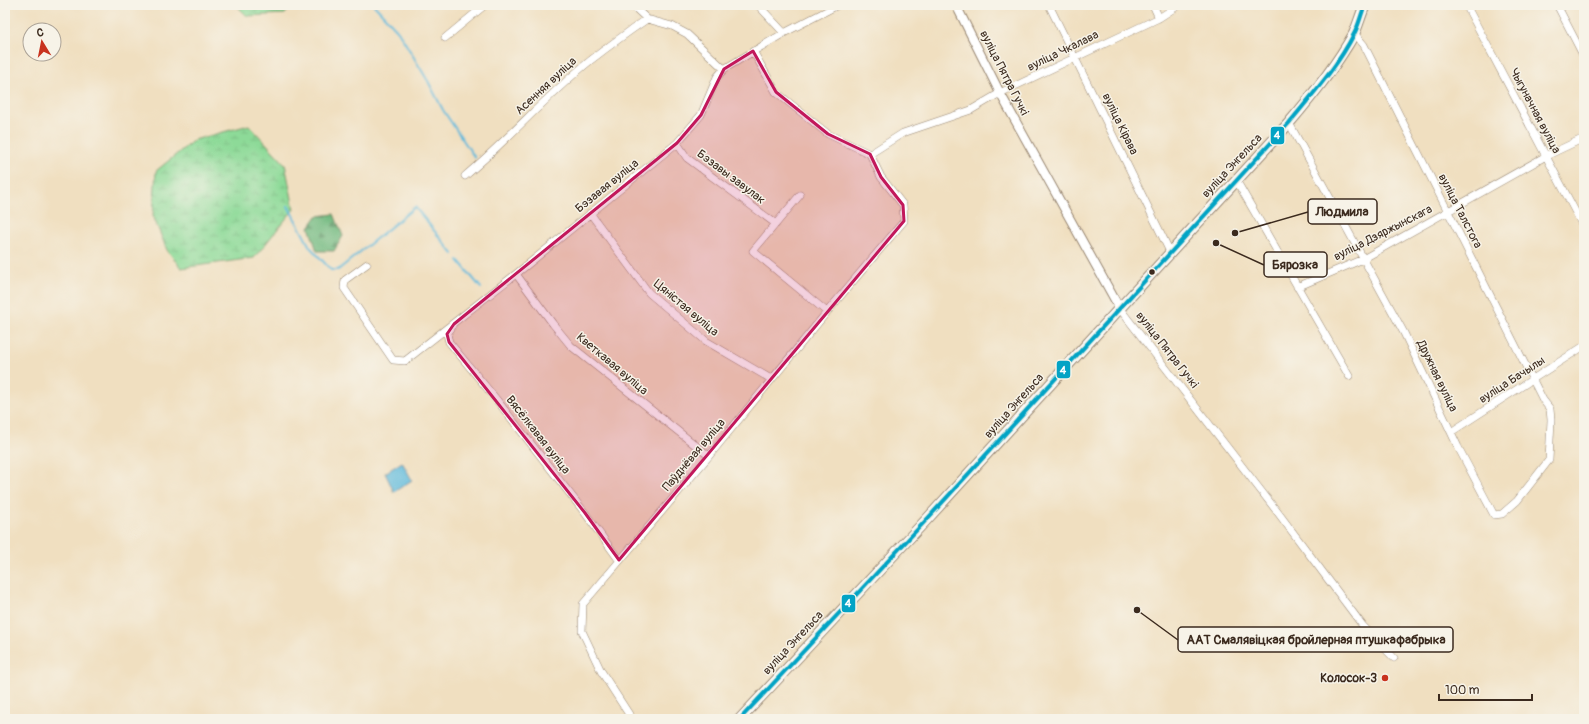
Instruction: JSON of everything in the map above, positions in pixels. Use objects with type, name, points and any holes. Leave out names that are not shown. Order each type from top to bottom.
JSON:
[{"type":"main road","name":"вуліца Энгельса","points":[[740,719],[929,517],[1289,123],[1323,82],[1354,33],[1365,5]]},
{"type":"street","points":[[445,38],[485,5]]},
{"type":"street","points":[[632,5],[647,19],[672,26],[687,34],[724,69]]},
{"type":"street","points":[[758,5],[784,34]]},
{"type":"street","name":"Бэзавая вуліца","points":[[367,264],[345,280],[344,288],[393,360],[405,361],[454,324],[677,143],[701,115],[717,78],[724,69],[827,8],[838,5]]},
{"type":"street","name":"вуліца Пятра Гучкі","points":[[956,5],[1000,93],[1120,309],[1279,514],[1363,626],[1394,658]]},
{"type":"street","name":"вуліца Кірава","points":[[1049,5],[1170,252]]},
{"type":"street","points":[[1153,5],[1159,18]]},
{"type":"street","name":"вуліца Чкалава","points":[[870,154],[903,133],[971,110],[1000,93],[1159,18],[1179,5]]},
{"type":"street","name":"Чыгуначная вуліца","points":[[1466,5],[1584,228]]},
{"type":"street","points":[[1557,5],[1584,57]]},
{"type":"street","name":"Асенняя вуліца","points":[[465,176],[491,154],[537,108],[590,60],[647,19]]},
{"type":"street","name":"вуліца Талстога","points":[[1354,33],[1364,45],[1543,400]]},
{"type":"street","points":[[754,51],[776,92],[828,134],[870,154]]},
{"type":"street","name":"Дружная вуліца","points":[[1289,123],[1362,259],[1404,333],[1458,447],[1494,515],[1502,514],[1516,502],[1549,460],[1551,420],[1550,409],[1543,400]]},
{"type":"street","name":"вуліца Дзяржынскага","points":[[1297,287],[1362,259],[1546,156],[1584,138]]},
{"type":"street","name":"Бэзавы завулак","points":[[677,143],[687,158],[776,224]]},
{"type":"street","name":"Паўднёвая вуліца","points":[[632,719],[601,671],[582,631],[583,604],[709,456],[904,221],[903,205],[881,177],[870,154]]},
{"type":"street","points":[[1236,180],[1349,376]]},
{"type":"street","points":[[800,196],[753,251],[827,312]]},
{"type":"street","name":"Цяністая вуліца","points":[[590,213],[649,293],[706,341],[772,379]]},
{"type":"street","name":"Кветкавая вуліца","points":[[516,274],[571,346],[709,456]]},
{"type":"street","name":"Вясёлкавая вуліца","points":[[454,324],[447,334],[449,342],[496,399],[585,513],[619,560]]},
{"type":"street","name":"вуліца Бачылы","points":[[1451,432],[1584,346]]},
{"type":"highlighted area","points":[[753,51],[776,92],[828,134],[870,154],[881,177],[903,205],[904,221],[619,560],[585,513],[449,342],[447,334],[454,324],[677,143],[701,115],[724,69]]},
{"type":"green space","points":[[236,5],[293,5],[285,14],[247,16]]},
{"type":"green space","points":[[249,125],[285,164],[294,209],[254,258],[181,268],[167,250],[153,216],[156,171],[194,140]]},
{"type":"green space","points":[[334,214],[343,236],[334,251],[317,251],[309,227],[317,216]]},
{"type":"water","points":[[402,462],[412,480],[394,492],[385,473]]},
{"type":"waterway","points":[[374,5],[398,31],[428,81],[443,110],[475,158]]},
{"type":"waterway","points":[[288,206],[310,247],[331,270],[338,270],[415,207],[453,254]]},
{"type":"waterway","points":[[458,260],[481,288]]},
{"type":"transit line","name":"4","points":[[740,719],[929,517],[1289,123],[1324,80],[1348,46],[1356,31],[1365,5]]},
{"type":"place","name":"Людмила","points":[[1235,233]]},
{"type":"place","name":"Бярозка","points":[[1216,243]]},
{"type":"place","name":"ААТ Смалявіцкая бройлерная птушкафабрыка","points":[[1137,610]]},
{"type":"place","name":"Колосок-3","points":[[1385,678]]}]
